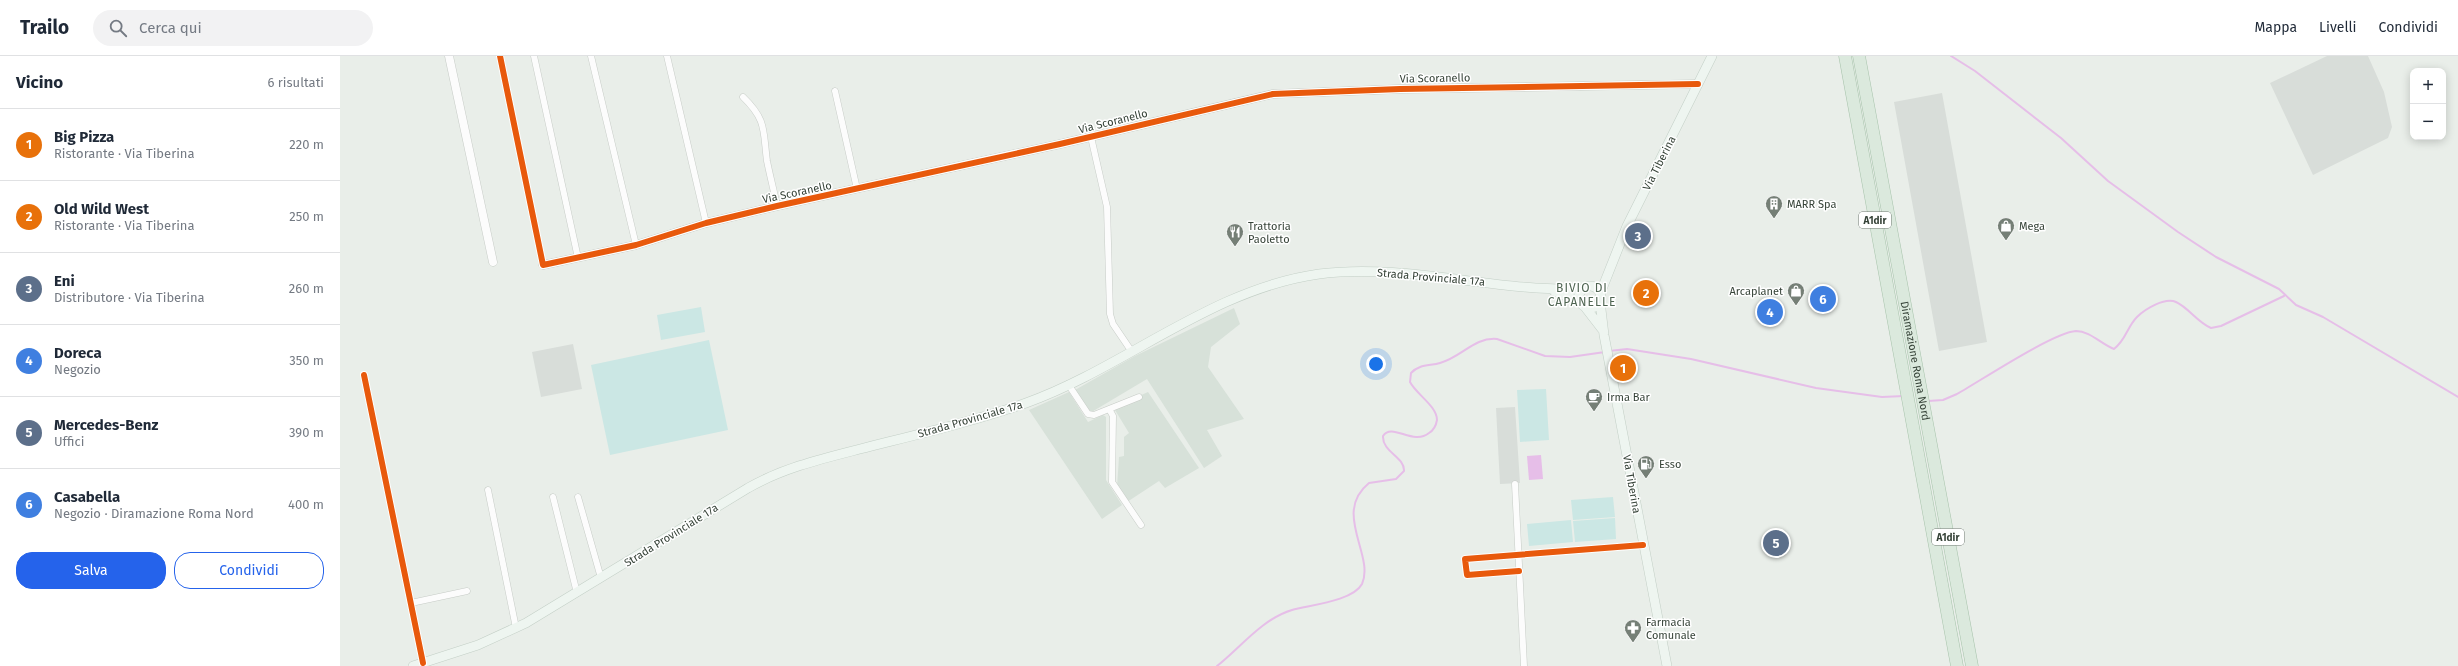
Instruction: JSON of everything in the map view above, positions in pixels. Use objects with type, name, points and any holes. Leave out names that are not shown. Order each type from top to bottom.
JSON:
[{"type":"highway","name":"Diramazione Roma Nord","points":[[1845,56],[1957,666]]},
{"type":"highway","name":"Diramazione Roma Nord","points":[[1859,56],[1972,666]]},
{"type":"main road","name":"Via Tiberina","points":[[1667,666],[1604,333],[1600,297],[1610,265],[1712,56]]},
{"type":"main road","points":[[1604,333],[1582,304],[1579,295],[1585,288],[1601,276],[1610,265]]},
{"type":"main road","name":"Strada Provinciale 17a","points":[[413,666],[478,645],[516,628],[577,593],[748,488],[778,473],[810,462],[1009,409],[1068,384],[1239,296],[1273,285],[1311,276],[1350,272],[1400,272],[1553,290]]},
{"type":"main road","points":[[1596,288],[1600,297],[1592,308],[1553,290],[1596,288]]},
{"type":"street","points":[[448,56],[493,262]]},
{"type":"street","points":[[500,56],[544,265]]},
{"type":"street","points":[[534,56],[578,258]]},
{"type":"street","points":[[591,56],[636,245]]},
{"type":"street","points":[[667,56],[706,223]]},
{"type":"street","name":"Via Scoranello","points":[[544,265],[636,245],[706,223],[777,206],[1091,137],[1261,96],[1288,92],[1698,84]]},
{"type":"street","points":[[835,92],[857,189]]},
{"type":"street","points":[[743,97],[757,112],[764,128],[767,158],[777,206]]},
{"type":"street","points":[[1091,137],[1107,207],[1110,314],[1113,324],[1132,352]]},
{"type":"street","points":[[364,375],[423,663]]},
{"type":"street","points":[[1068,384],[1088,414],[1094,415],[1139,397]]},
{"type":"street","points":[[1109,409],[1115,421],[1112,482],[1140,525]]},
{"type":"street","points":[[1515,484],[1524,666]]},
{"type":"street","points":[[488,490],[516,628]]},
{"type":"street","points":[[553,497],[577,593]]},
{"type":"street","points":[[578,497],[601,578]]},
{"type":"street","points":[[1519,571],[1467,575],[1466,559],[1644,545]]},
{"type":"street","points":[[411,603],[467,590]]},
{"type":"shaded area","points":[[2327,56],[2368,56],[2384,92],[2392,127],[2388,138],[2313,175],[2270,83]]},
{"type":"shaded area","points":[[1942,93],[1987,342],[1939,351],[1894,102]]},
{"type":"shaded area","points":[[701,307],[705,332],[661,340],[657,315]]},
{"type":"shaded area","points":[[1234,308],[1240,324],[1211,347],[1208,367],[1244,419],[1207,430],[1222,456],[1204,468],[1147,379],[1090,413],[1075,390],[1135,356]]},
{"type":"shaded area","points":[[709,340],[728,430],[610,455],[591,365]]},
{"type":"shaded area","points":[[573,344],[582,389],[541,397],[532,352]]},
{"type":"shaded area","points":[[1546,389],[1549,440],[1520,442],[1517,390]]},
{"type":"shaded area","points":[[1069,392],[1088,422],[1103,415],[1106,417],[1106,480],[1122,505],[1102,519],[1029,410]]},
{"type":"shaded area","points":[[1148,392],[1199,468],[1165,488],[1159,481],[1127,502],[1117,487],[1119,457],[1124,456],[1124,437],[1129,433],[1115,410],[1128,401]]},
{"type":"shaded area","points":[[1515,407],[1520,483],[1500,484],[1496,408]]},
{"type":"shaded area","points":[[1541,455],[1543,479],[1529,480],[1527,456]]},
{"type":"shaded area","points":[[1613,497],[1615,517],[1573,520],[1571,500]]},
{"type":"shaded area","points":[[1615,518],[1616,539],[1575,542],[1573,521]]},
{"type":"shaded area","points":[[1571,520],[1573,542],[1529,546],[1527,524]]},
{"type":"waterway","points":[[1951,56],[1975,71],[2061,138],[2108,181],[2178,232],[2216,257],[2279,289],[2296,305],[2323,317],[2458,397]]},
{"type":"waterway","points":[[1928,401],[1943,400],[1957,394],[2017,358],[2051,339],[2066,333],[2076,331],[2086,333],[2114,349],[2121,342],[2137,317],[2150,307],[2161,302],[2176,302],[2211,328],[2221,326],[2284,296]]},
{"type":"waterway","points":[[1217,666],[1252,634],[1281,614],[1292,610],[1330,602],[1350,595],[1362,584],[1365,573],[1356,534],[1354,507],[1359,495],[1369,483],[1396,479],[1404,471],[1401,462],[1386,446],[1383,436],[1387,432],[1392,431],[1416,437],[1423,436],[1432,431],[1437,422],[1434,410],[1410,382],[1411,373],[1414,370],[1448,360],[1475,344],[1489,339],[1497,339],[1545,356],[1570,357],[1605,352]]},
{"type":"waterway","points":[[1609,351],[1627,349],[1691,359],[1816,388],[1882,397],[1904,396]]},
{"type":"cycle path","points":[[500,56],[543,265],[636,245],[706,223],[777,206],[1060,144],[1273,94],[1400,89],[1698,84]]},
{"type":"cycle path","points":[[364,375],[423,663]]},
{"type":"cycle path","points":[[1519,571],[1467,575],[1465,559],[1643,545]]},
{"type":"place","name":"MARR Spa","points":[[1774,219]]},
{"type":"place","name":"Eni","points":[[1638,236]]},
{"type":"place","name":"Mega","points":[[2006,241]]},
{"type":"place","name":"Trattoria Paoletto","points":[[1235,247]]},
{"type":"place","name":"Old Wild West","points":[[1646,293]]},
{"type":"place","name":"Casabella","points":[[1823,299]]},
{"type":"place","name":"Arcaplanet","points":[[1796,306]]},
{"type":"place","name":"Doreca","points":[[1770,312]]},
{"type":"place","name":"Big Pizza","points":[[1623,368]]},
{"type":"place","name":"Irma Bar","points":[[1594,412]]},
{"type":"place","name":"Esso","points":[[1646,479]]},
{"type":"place","name":"Mercedes-Benz","points":[[1776,543]]},
{"type":"place","name":"Farmacia Comunale","points":[[1633,643]]},
{"type":"district","name":"BIVIO DI CAPANELLE","points":[[1582,295]]}]
